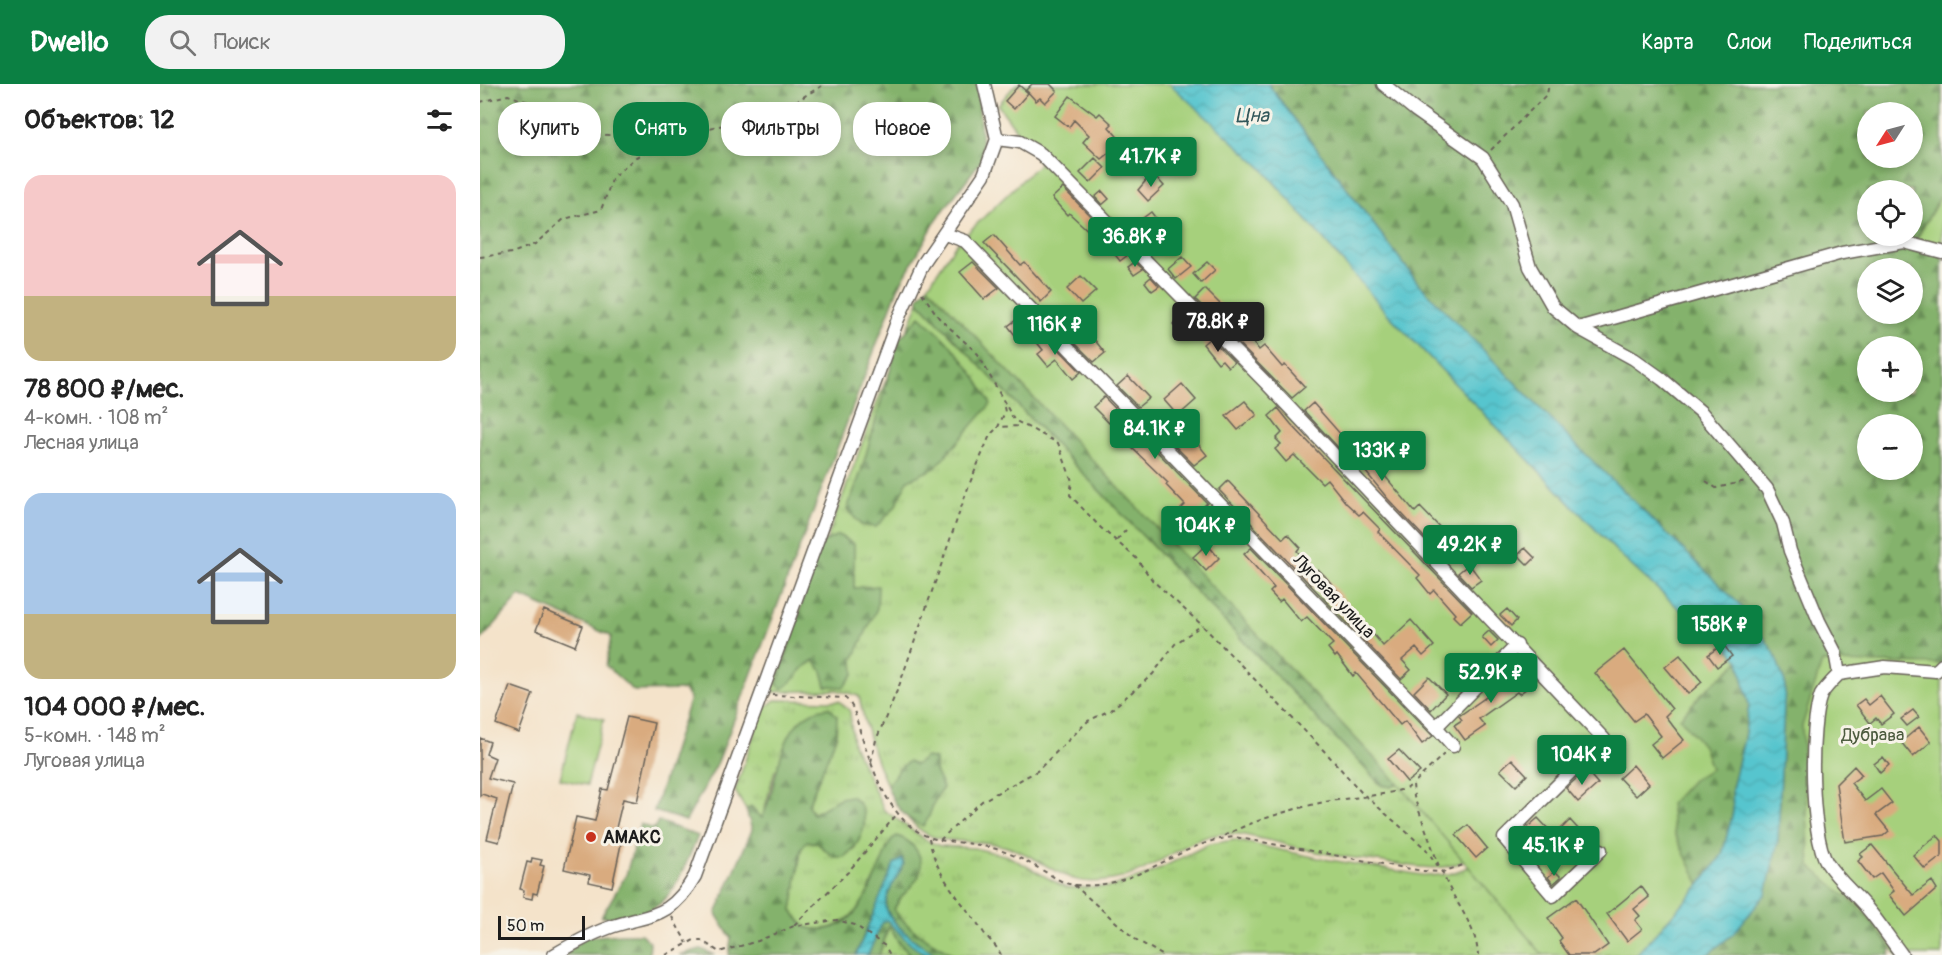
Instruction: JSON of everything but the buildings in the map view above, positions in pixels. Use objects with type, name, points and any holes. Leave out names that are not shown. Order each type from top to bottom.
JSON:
[{"type":"street","points":[[554,955],[604,929],[626,922],[652,918],[685,894],[695,876],[898,319],[923,264],[984,175],[997,139],[984,84]]},
{"type":"street","points":[[1383,84],[1414,110],[1483,158],[1512,204],[1530,267],[1552,307],[1578,328],[1634,359],[1701,412],[1767,489],[1783,523],[1790,551],[1835,652],[1839,674]]},
{"type":"street","points":[[997,139],[1020,142],[1041,154],[1517,645],[1604,739],[1504,838],[1553,896],[1601,850]]},
{"type":"street","name":"Луговая улица","points":[[945,234],[965,241],[1453,746]]},
{"type":"street","points":[[1578,328],[1842,253],[1904,242],[1942,252]]},
{"type":"street","points":[[1436,728],[1517,645]]},
{"type":"street","points":[[1902,955],[1866,907],[1844,887],[1826,861],[1820,847],[1814,806],[1814,726],[1822,693],[1839,674],[1885,667],[1940,670]]},
{"type":"path","points":[[709,128],[750,120],[774,107],[788,106],[825,84]]},
{"type":"path","points":[[1483,158],[1547,94],[1549,84]]},
{"type":"path","points":[[480,102],[508,95],[554,111],[589,133],[613,135]]},
{"type":"path","points":[[480,256],[512,253],[535,244],[564,219],[601,210],[613,177],[638,156]]},
{"type":"path","points":[[914,286],[926,295],[939,318],[978,354],[988,369],[1004,404],[1021,426]]},
{"type":"path","points":[[871,762],[876,740],[899,686],[969,485],[990,435],[998,427],[1005,412],[1004,404]]},
{"type":"path","points":[[998,427],[1012,424],[1021,426],[1058,443],[1072,481],[1070,495],[1101,528],[1117,540],[1153,581],[1202,626],[1365,795],[1426,849],[1442,872]]},
{"type":"path","points":[[1706,481],[1716,488],[1757,478]]},
{"type":"path","points":[[1117,540],[1126,530]]},
{"type":"path","points":[[938,841],[982,801],[1037,771],[1088,721],[1112,709],[1152,674],[1175,644],[1202,626]]},
{"type":"path","points":[[760,695],[845,698],[853,704],[871,762],[889,803],[906,822],[929,838],[985,846],[1011,854],[1062,882],[1074,885],[1114,883],[1142,874],[1213,839],[1234,837],[1370,863],[1442,872],[1466,864]]},
{"type":"path","points":[[1221,838],[1234,830],[1295,810],[1365,795],[1398,791],[1413,784],[1453,746]]},
{"type":"path","points":[[1413,784],[1414,797],[1450,894],[1470,924],[1477,942],[1478,955]]},
{"type":"path","points":[[794,926],[848,872],[898,813]]},
{"type":"path","points":[[929,838],[933,861],[943,880],[961,898],[1001,955]]},
{"type":"path","points":[[1074,885],[1135,939],[1162,955]]},
{"type":"path","points":[[666,908],[687,943]]},
{"type":"path","points":[[666,955],[687,943],[701,940],[718,952],[758,941],[794,926],[843,920],[885,946],[890,955]]},
{"type":"green space","points":[[480,84],[977,84],[983,158],[937,219],[898,288],[718,762],[686,821],[654,811],[690,698],[684,690],[634,691],[606,666],[611,636],[520,596],[480,641]]},
{"type":"green space","points":[[1016,84],[1170,84],[1179,91],[1261,167],[1386,312],[1623,558],[1705,632],[1719,637],[1739,661],[1703,692],[1680,718],[1703,746],[1711,769],[1692,780],[1670,804],[1674,833],[1700,885],[1636,955],[1543,955],[1398,783],[928,286],[956,244],[1040,163],[998,105]]},
{"type":"green space","points":[[1268,84],[1942,84],[1942,194],[1923,227],[1923,180],[1857,180],[1857,246],[1923,246],[1923,242],[1942,252],[1942,664],[1863,911],[1891,947],[1890,955],[1707,955],[1733,934],[1778,841],[1785,683],[1774,653],[1418,283]]},
{"type":"green space","points":[[1942,194],[1942,252],[1923,243],[1923,228]]},
{"type":"green space","points":[[928,286],[1398,783],[1392,787],[1381,785],[919,302],[919,296]]},
{"type":"green space","points":[[919,302],[1381,785],[1392,787],[1398,783],[1464,861],[1445,867],[1418,867],[1326,854],[1238,834],[1222,834],[1192,843],[1136,873],[1121,878],[1088,882],[1076,880],[1007,847],[941,839],[924,832],[909,819],[885,780],[868,735],[859,696],[837,690],[771,692],[879,397]]},
{"type":"green space","points":[[920,316],[960,357],[977,379],[991,404],[935,468],[908,480],[895,507],[876,527],[861,525],[847,509],[861,472],[899,339]]},
{"type":"green space","points":[[838,535],[854,544],[854,588],[878,586],[877,608],[853,660],[854,673],[844,687],[826,686],[822,671],[814,660],[782,689],[777,684],[821,543]]},
{"type":"green space","points":[[1739,661],[1749,705],[1744,739],[1732,789],[1733,812],[1722,855],[1700,885],[1674,833],[1670,804],[1692,780],[1711,769],[1703,746],[1680,718],[1703,692]]},
{"type":"green space","name":"Дубрава","points":[[1822,662],[1942,664],[1942,955],[1897,955],[1863,911],[1810,866],[1802,726]]},
{"type":"green space","points":[[775,700],[839,701],[850,711],[853,744],[884,810],[926,840],[940,846],[974,848],[1008,856],[1066,888],[1109,887],[1147,875],[1209,844],[1234,840],[1318,858],[1428,876],[1449,874],[1469,867],[1543,955],[954,955],[914,931],[894,910],[904,891],[919,876],[887,847],[869,893],[849,918],[836,926],[821,929],[805,927],[792,911],[801,849],[807,840],[817,843],[826,851],[853,851],[864,822],[861,808],[851,796],[813,814],[808,805],[836,737],[775,770],[762,819],[752,807],[746,810],[735,791],[762,710]]},
{"type":"green space","points":[[830,708],[837,716],[836,737],[808,805],[813,814],[840,798],[851,796],[862,810],[864,827],[857,843],[844,857],[834,857],[817,843],[807,841],[801,849],[792,911],[805,927],[824,930],[839,925],[852,916],[871,887],[892,839],[897,836],[903,838],[917,851],[921,868],[917,880],[900,899],[894,910],[914,931],[954,955],[935,955],[929,952],[906,934],[888,913],[887,896],[904,864],[871,918],[856,955],[729,955],[731,938],[716,914],[752,830],[746,810],[751,807],[762,818],[790,734],[800,721],[813,712]]},
{"type":"green space","points":[[577,712],[604,719],[587,785],[560,779]]},
{"type":"green space","points":[[926,757],[935,759],[935,771],[943,788],[923,826],[910,820],[901,811],[887,786],[899,769],[909,761],[915,765]]},
{"type":"green space","points":[[658,821],[698,836],[674,887],[655,907],[641,913],[623,917],[601,917],[626,875],[640,824],[654,829]]},
{"type":"green space","points":[[887,920],[909,942],[927,955],[911,955],[899,943],[889,926],[879,955],[868,955],[882,922]]},
{"type":"green space","points":[[889,926],[899,943],[911,955],[879,955]]},
{"type":"green space","points":[[641,934],[650,942],[649,955],[565,955],[585,937]]},
{"type":"green space","points":[[701,949],[715,955],[679,955]]},
{"type":"water","name":"Цна","points":[[1170,84],[1268,84],[1418,283],[1566,435],[1739,604],[1774,652],[1785,683],[1778,841],[1766,894],[1733,934],[1707,955],[1636,955],[1700,885],[1722,855],[1733,812],[1732,789],[1744,739],[1749,705],[1739,661],[1719,637],[1705,632],[1623,558],[1386,312],[1261,167]]},
{"type":"water","points":[[902,859],[904,864],[889,893],[886,902],[887,909],[897,925],[936,955],[928,954],[915,947],[887,920],[882,923],[868,955],[856,955],[894,864]]},
{"type":"place","name":"АМАКС","points":[[591,837]]}]
